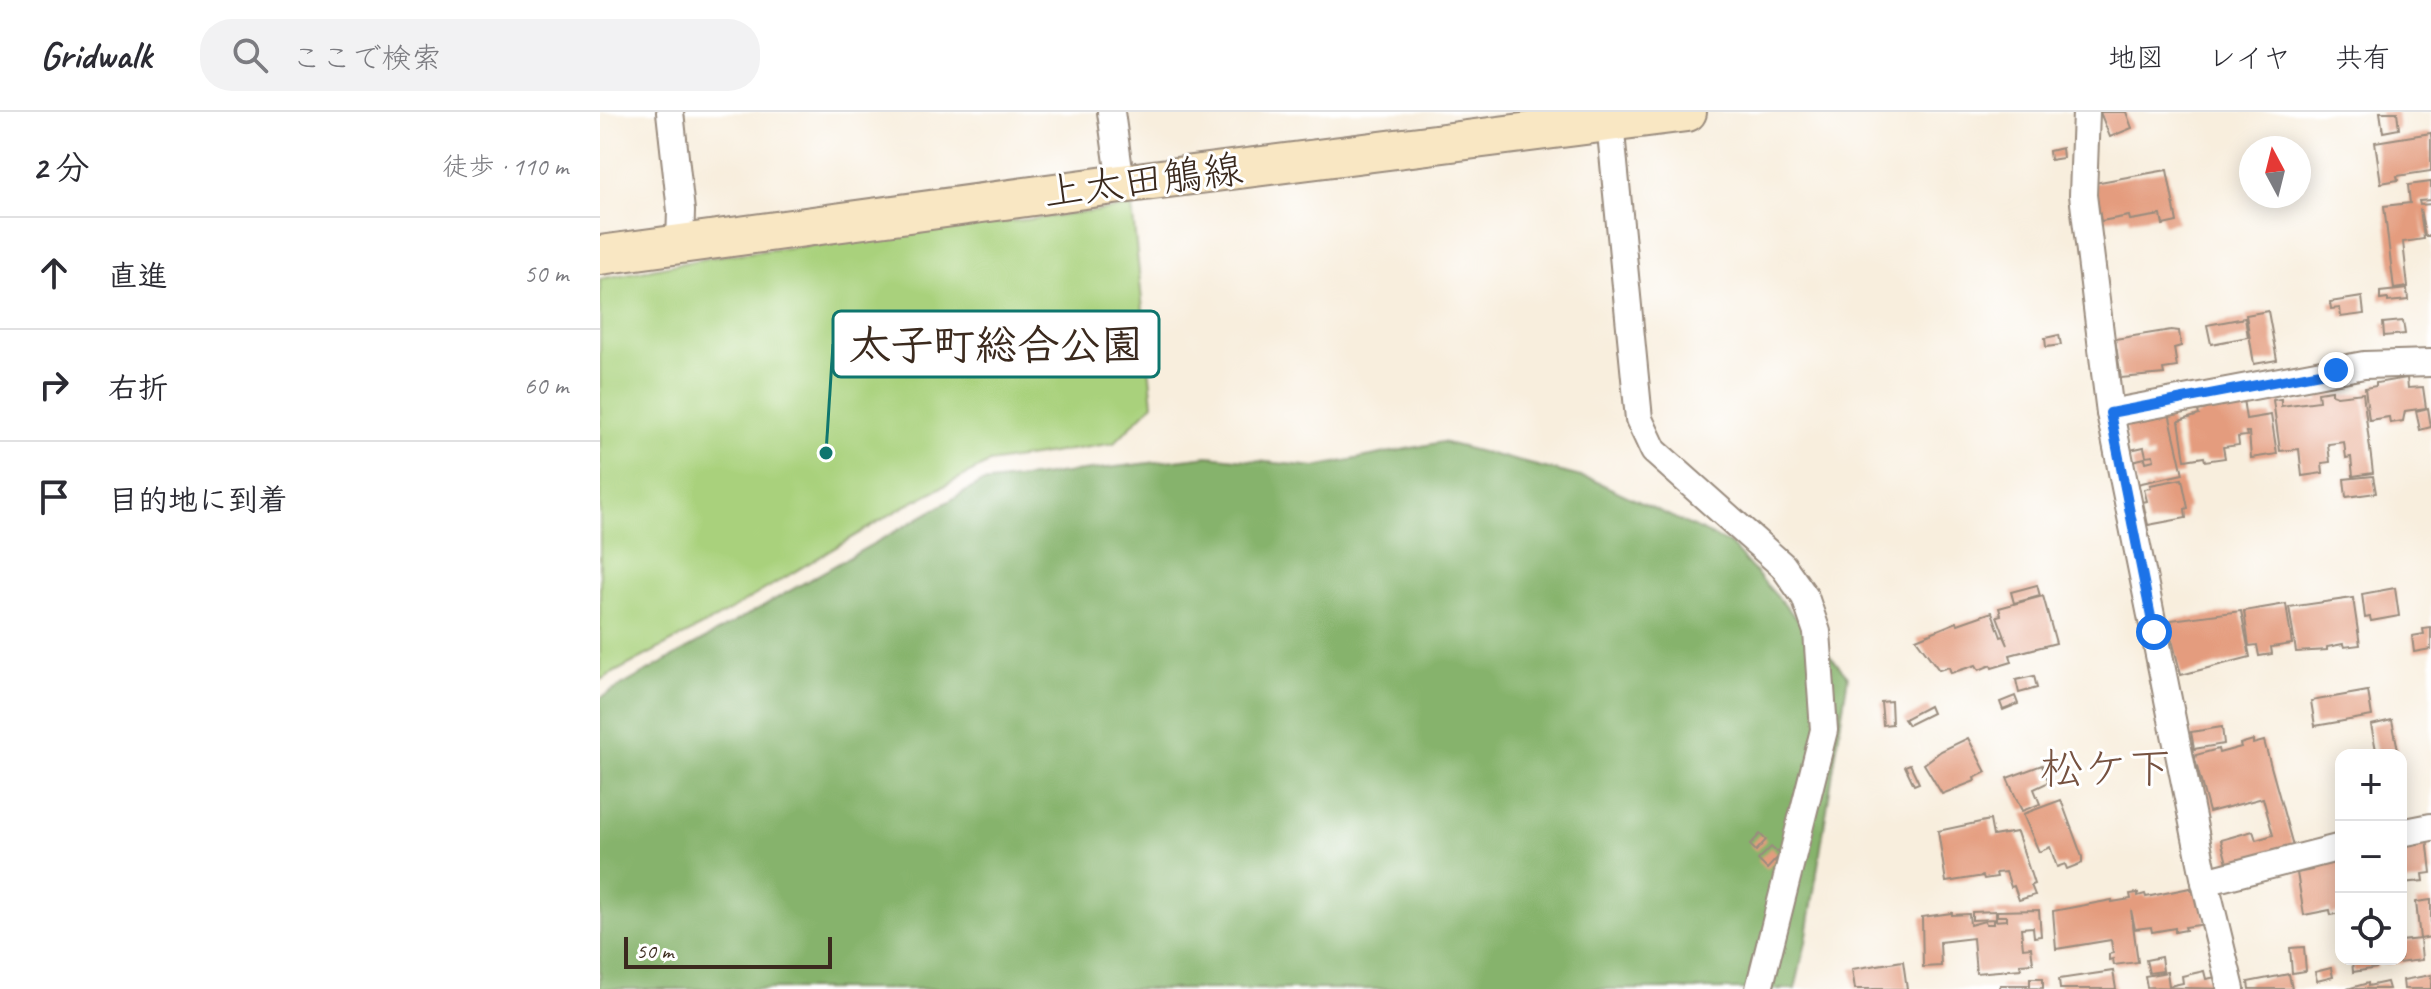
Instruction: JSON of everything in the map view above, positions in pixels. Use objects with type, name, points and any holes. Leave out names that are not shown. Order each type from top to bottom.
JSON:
[{"type":"main road","name":"上太田鵤線","points":[[600,255],[1609,116],[1687,112]]},
{"type":"street","points":[[670,112],[681,211],[680,243]]},
{"type":"street","points":[[1111,112],[1121,184]]},
{"type":"street","points":[[2086,112],[2083,195],[2110,413],[2205,882],[2231,989]]},
{"type":"street","points":[[1609,116],[1639,419],[1654,451],[1783,566],[1805,597],[1817,632],[1824,730],[1759,989]]},
{"type":"street","points":[[2110,413],[2364,365],[2431,363]]},
{"type":"street","points":[[2407,832],[2431,827]]},
{"type":"street","points":[[2205,882],[2335,849]]},
{"type":"green space","points":[[1132,207],[1153,404],[1114,443],[989,463],[905,506],[717,618],[600,680],[600,279],[719,256]]},
{"type":"green space","points":[[1442,442],[1593,480],[1730,544],[1848,676],[1806,942],[1795,989],[600,989],[600,698],[981,483],[1208,456],[1315,467]]},
{"type":"building","points":[[2100,112],[2126,112],[2132,128],[2110,137]]},
{"type":"building","points":[[2380,112],[2397,112],[2399,129],[2383,132]]},
{"type":"building","points":[[2431,133],[2431,171],[2397,176],[2398,180],[2381,183],[2375,142]]},
{"type":"building","points":[[2062,148],[2063,158],[2050,160],[2049,151]]},
{"type":"building","points":[[2167,170],[2177,222],[2163,225],[2161,215],[2101,221],[2094,183]]},
{"type":"building","points":[[2431,182],[2431,200],[2419,201],[2420,205],[2431,204],[2431,236],[2425,236],[2420,209],[2424,239],[2403,242],[2408,287],[2394,289],[2384,206],[2410,203],[2408,185]]},
{"type":"building","points":[[2407,289],[2408,300],[2380,300],[2380,292]]},
{"type":"building","points":[[2362,297],[2364,314],[2341,317],[2340,308],[2331,309],[2330,302]]},
{"type":"building","points":[[2268,311],[2277,360],[2254,364],[2246,315]]},
{"type":"building","points":[[2245,318],[2248,337],[2211,344],[2207,325]]},
{"type":"building","points":[[2403,321],[2405,334],[2384,336],[2383,323]]},
{"type":"building","points":[[2179,331],[2181,346],[2174,348],[2177,367],[2163,369],[2164,374],[2121,378],[2115,339]]},
{"type":"building","points":[[2059,335],[2061,345],[2046,347],[2045,338]]},
{"type":"building","points":[[2407,378],[2408,388],[2423,387],[2426,408],[2405,411],[2403,421],[2390,423],[2389,417],[2369,420],[2365,388]]},
{"type":"building","points":[[2332,390],[2332,394],[2337,396],[2363,393],[2373,473],[2353,476],[2351,457],[2346,458],[2344,442],[2328,444],[2330,462],[2322,463],[2323,473],[2302,476],[2299,449],[2280,451],[2273,400],[2281,399],[2281,406],[2319,401],[2318,392]]},
{"type":"building","points":[[2243,399],[2246,419],[2271,415],[2277,454],[2251,458],[2249,432],[2246,432],[2247,436],[2238,437],[2239,445],[2223,447],[2225,458],[2185,460],[2179,421],[2199,415],[2198,411],[2207,409],[2207,406]]},
{"type":"building","points":[[2428,408],[2431,427],[2420,430],[2416,411]]},
{"type":"building","points":[[2169,413],[2183,474],[2137,484],[2132,461],[2145,458],[2146,462],[2154,460],[2153,455],[2146,456],[2144,447],[2130,450],[2125,422]]},
{"type":"building","points":[[2373,476],[2376,493],[2346,497],[2344,479]]},
{"type":"building","points":[[2182,479],[2188,508],[2185,509],[2186,518],[2148,525],[2143,502],[2147,501],[2144,489]]},
{"type":"building","points":[[2037,585],[2040,596],[2014,603],[2011,592]]},
{"type":"building","points":[[2395,588],[2399,616],[2371,621],[2370,617],[2365,618],[2362,594]]},
{"type":"building","points":[[2043,596],[2056,643],[2010,655],[2012,662],[1979,670],[1976,665],[1951,673],[1949,667],[1939,670],[1916,639],[1992,612],[2001,637],[2004,636],[2008,645],[1997,616],[2001,615],[1999,608]]},
{"type":"building","points":[[2353,598],[2360,645],[2344,647],[2343,644],[2327,647],[2327,650],[2296,652],[2289,607]]},
{"type":"building","points":[[2286,604],[2292,644],[2271,647],[2272,654],[2259,656],[2257,645],[2249,646],[2244,611]]},
{"type":"building","points":[[2241,611],[2250,657],[2181,675],[2168,624],[2172,623],[2171,620]]},
{"type":"building","points":[[2431,628],[2431,649],[2414,652],[2412,636],[2424,634],[2423,629]]},
{"type":"building","points":[[2034,676],[2037,688],[2019,693],[2016,680]]},
{"type":"building","points":[[2368,691],[2372,716],[2315,726],[2311,701]]},
{"type":"building","points":[[2015,696],[2018,704],[2003,710],[2000,702]]},
{"type":"building","points":[[1891,701],[1892,724],[1883,725],[1881,702]]},
{"type":"building","points":[[1929,706],[1932,713],[1908,725],[1904,719]]},
{"type":"building","points":[[2392,720],[2398,749],[2376,749],[2371,725]]},
{"type":"building","points":[[2222,727],[2224,744],[2194,749],[2191,732]]},
{"type":"building","points":[[1968,738],[1986,772],[1974,778],[1975,781],[1942,794],[1924,764],[1941,751]]},
{"type":"building","points":[[2253,740],[2253,744],[2264,741],[2293,846],[2227,863],[2221,840],[2253,831],[2256,840],[2273,835],[2263,798],[2209,812],[2195,759],[2196,755],[2218,749],[2219,753]]},
{"type":"building","points":[[1910,764],[1919,783],[1914,785],[1905,766]]},
{"type":"building","points":[[2042,765],[2049,782],[2034,789],[2040,804],[2022,811],[2007,778]]},
{"type":"building","points":[[2061,800],[2082,857],[2082,863],[2067,869],[2065,864],[2057,867],[2050,847],[2039,852],[2023,814]]},
{"type":"building","points":[[1990,820],[1993,836],[2017,832],[2035,895],[2019,900],[2006,872],[1996,873],[1997,877],[1946,882],[1938,831]]},
{"type":"building","points":[[1760,834],[1766,840],[1756,851],[1750,845]]},
{"type":"building","points":[[2427,837],[2431,873],[2423,874],[2424,881],[2407,882],[2407,839]]},
{"type":"building","points":[[1771,847],[1780,855],[1767,869],[1758,860]]},
{"type":"building","points":[[2335,853],[2335,914],[2331,915],[2330,910],[2304,915],[2297,873],[2312,870],[2309,858]]},
{"type":"building","points":[[2190,888],[2191,891],[2201,889],[2206,924],[2175,932],[2175,928],[2152,932],[2151,927],[2135,929],[2131,910],[2138,962],[2114,965],[2113,959],[2109,960],[2109,954],[2113,953],[2111,940],[2056,949],[2053,911],[2131,899],[2130,894],[2145,894],[2146,897]]},
{"type":"building","points":[[2431,900],[2431,937],[2420,939],[2416,902]]},
{"type":"building","points":[[2039,910],[2041,936],[2034,937],[2033,927],[2021,928],[2023,948],[2031,947],[2033,963],[2020,964],[2021,969],[1976,973],[1973,938],[1940,942],[1941,966],[1923,967],[1922,917],[1969,914],[1970,925],[1985,921],[1986,924],[1993,924],[1993,921],[2007,920],[2007,916],[1997,916],[1997,911]]},
{"type":"building","points":[[1996,911],[1996,919],[1972,920],[1972,912]]},
{"type":"building","points":[[2420,939],[2422,960],[2407,962],[2407,940]]},
{"type":"building","points":[[2304,947],[2306,971],[2292,973],[2290,948]]},
{"type":"building","points":[[2161,957],[2163,971],[2149,973],[2146,960]]},
{"type":"building","points":[[1903,961],[1907,989],[1855,989],[1852,969]]},
{"type":"building","points":[[2352,965],[2377,965],[2377,968],[2353,972]]},
{"type":"building","points":[[2331,968],[2333,977],[2317,981],[2315,972]]},
{"type":"building","points":[[2113,971],[2116,989],[2060,989],[2059,979]]},
{"type":"building","points":[[2204,971],[2206,979],[2216,977],[2227,989],[2147,987],[2145,976],[2167,972],[2169,986],[2183,983],[2182,976]]},
{"type":"building","points":[[2289,974],[2292,989],[2249,989],[2248,982]]},
{"type":"building","points":[[2431,975],[2431,989],[2404,989],[2403,980]]},
{"type":"building","points":[[2030,978],[2043,978],[2043,988],[2000,989],[2000,985],[2030,985]]},
{"type":"building","points":[[2387,982],[2389,989],[2347,989],[2368,983],[2368,986]]},
{"type":"place","name":"太子町総合公園","points":[[826,453]]},
{"type":"district","name":"松ケ下","points":[[2106,768]]},
{"type":"route","points":[[2154,632],[2110,413],[2336,370]]}]
